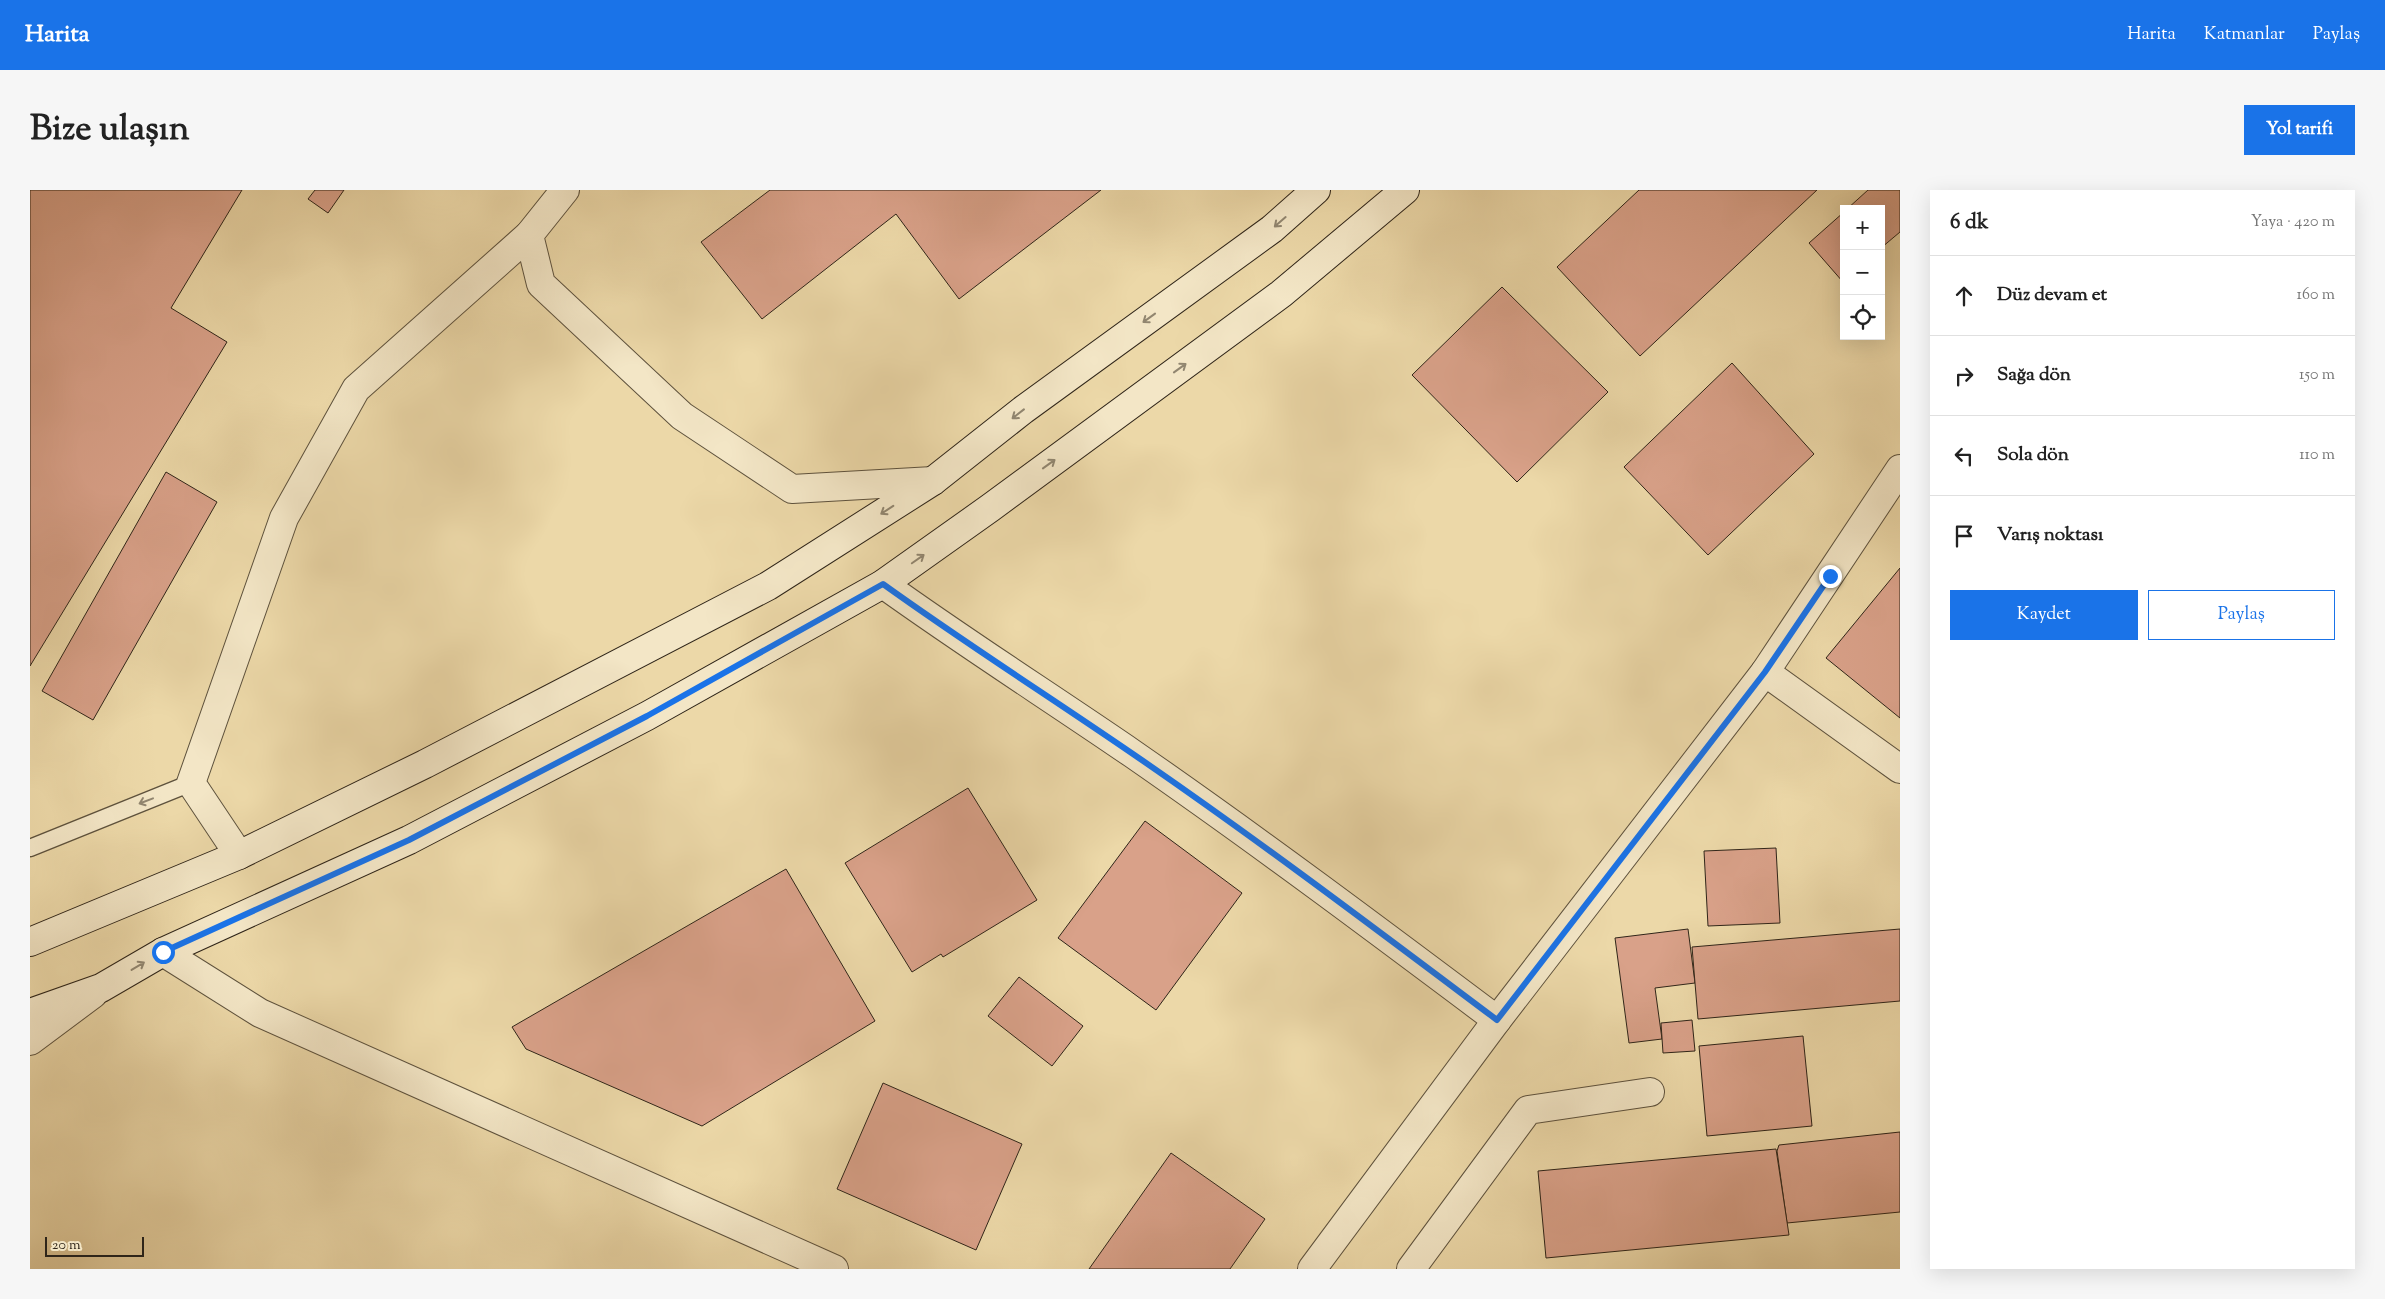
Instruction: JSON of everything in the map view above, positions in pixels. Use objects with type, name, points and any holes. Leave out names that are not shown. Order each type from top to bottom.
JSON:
[{"type":"street","points":[[239,855],[191,783],[284,518],[356,390],[529,235],[565,190]]},
{"type":"street","points":[[30,942],[239,855],[425,764],[768,586],[933,481],[1023,410],[1272,229],[1316,190]]},
{"type":"street","points":[[30,1041],[101,988],[163,952],[418,835],[647,716],[883,584],[990,508],[1281,294],[1405,190]]},
{"type":"street","points":[[529,235],[541,284],[682,416],[792,489],[933,481]]},
{"type":"street","points":[[1312,1269],[1497,1020],[1765,672],[1900,469]]},
{"type":"street","points":[[883,584],[947,630],[1134,755],[1300,874],[1497,1020]]},
{"type":"street","points":[[1765,672],[1900,769]]},
{"type":"street","points":[[163,952],[260,1013],[834,1269]]},
{"type":"street","points":[[30,1013],[101,988]]},
{"type":"street","points":[[1411,1269],[1528,1110],[1650,1092]]},
{"type":"lane","points":[[30,848],[191,783]]},
{"type":"building","points":[[30,190],[242,190],[171,308],[227,342],[30,666]]},
{"type":"building","points":[[315,190],[344,190],[328,213],[308,199]]},
{"type":"building","points":[[770,190],[1101,190],[959,299],[896,214],[762,319],[701,242]]},
{"type":"building","points":[[1639,190],[1817,190],[1640,356],[1557,267]]},
{"type":"building","points":[[1868,190],[1900,190],[1900,232],[1885,245],[1885,205],[1851,205]]},
{"type":"building","points":[[1840,216],[1840,279],[1809,243]]},
{"type":"building","points":[[1502,287],[1608,392],[1517,482],[1412,375]]},
{"type":"building","points":[[1732,363],[1814,454],[1708,555],[1624,467]]},
{"type":"building","points":[[166,472],[217,502],[93,720],[42,691]]},
{"type":"building","points":[[1900,568],[1900,718],[1826,658]]},
{"type":"building","points":[[968,788],[1037,900],[943,957],[941,954],[912,972],[845,863]]},
{"type":"building","points":[[1145,821],[1242,893],[1156,1010],[1058,938]]},
{"type":"building","points":[[1776,848],[1780,923],[1708,926],[1704,851]]},
{"type":"building","points":[[786,869],[875,1021],[702,1126],[526,1049],[512,1027]]},
{"type":"building","points":[[1688,929],[1695,983],[1655,988],[1662,1039],[1629,1043],[1615,938]]},
{"type":"building","points":[[1900,929],[1900,1001],[1698,1019],[1692,947]]},
{"type":"building","points":[[1019,977],[1083,1026],[1052,1066],[988,1016]]},
{"type":"building","points":[[1692,1020],[1695,1051],[1663,1053],[1661,1023]]},
{"type":"building","points":[[1803,1036],[1812,1126],[1707,1136],[1699,1046]]},
{"type":"building","points":[[883,1083],[1022,1144],[976,1250],[837,1189]]},
{"type":"building","points":[[1900,1132],[1900,1212],[1787,1223],[1777,1151],[1779,1145]]},
{"type":"building","points":[[1776,1149],[1789,1235],[1546,1258],[1538,1171]]},
{"type":"building","points":[[1171,1153],[1265,1219],[1230,1269],[1089,1269]]},
{"type":"route","points":[[163,952],[409,840],[647,716],[883,584],[947,630],[1134,755],[1292,868],[1497,1020],[1765,672],[1830,576]]}]
